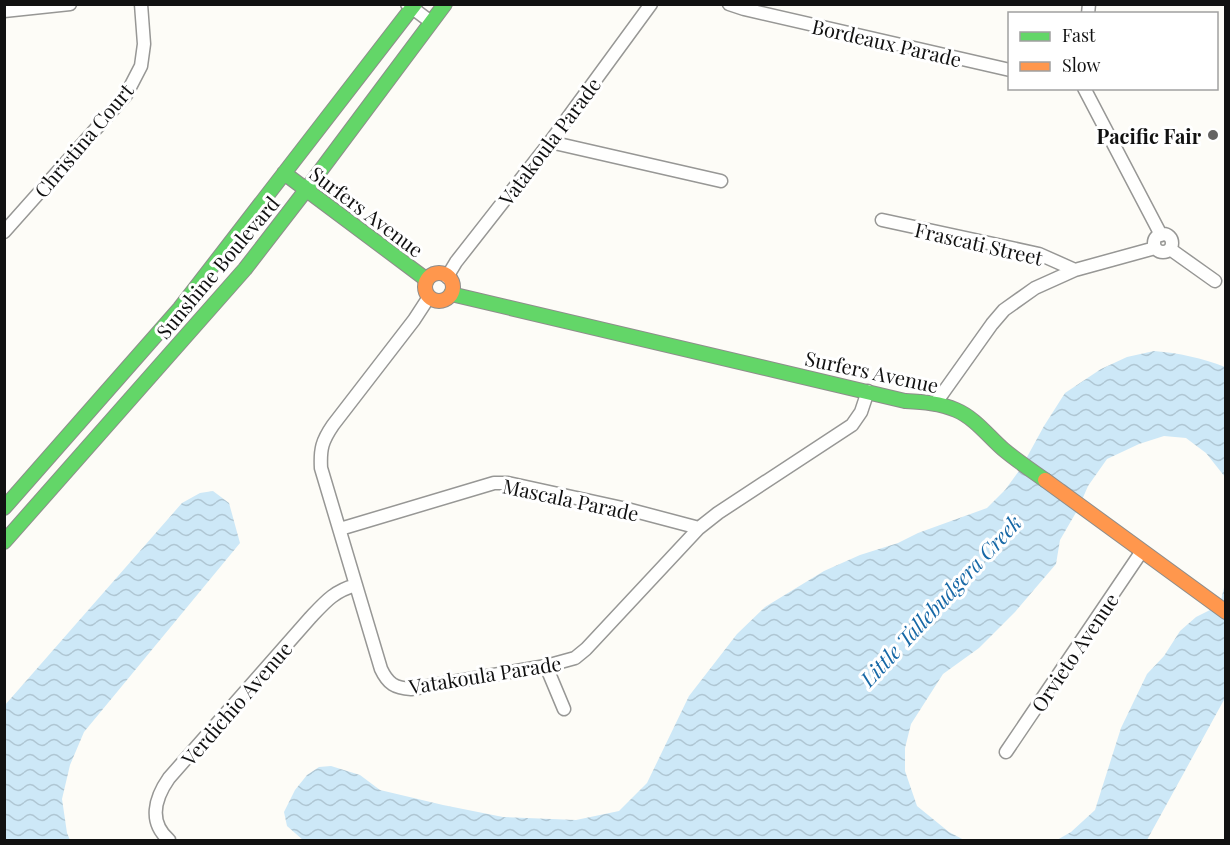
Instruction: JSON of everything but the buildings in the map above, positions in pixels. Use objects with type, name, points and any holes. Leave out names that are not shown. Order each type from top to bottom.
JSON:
[{"type":"main road","name":"Sunshine Boulevard","points":[[4,542],[245,269],[445,4]]},
{"type":"main road","name":"Sunshine Boulevard","points":[[4,508],[180,308],[411,6]]},
{"type":"main road","name":"Surfers Avenue","points":[[284,172],[427,280]]},
{"type":"main road","points":[[439,273],[447,277],[452,286],[450,294],[439,301],[429,297],[425,288],[427,280],[430,276],[439,273]]},
{"type":"main road","name":"Surfers Avenue","points":[[450,294],[905,401],[936,404],[963,413],[1007,452],[1226,612]]},
{"type":"street","points":[[4,11],[70,4]]},
{"type":"street","name":"Christina Court","points":[[4,232],[126,95],[141,66],[144,44],[141,4]]},
{"type":"street","name":"Vatakoula Parade","points":[[447,277],[651,4]]},
{"type":"street","name":"Bordeaux Parade","points":[[729,4],[1008,70]]},
{"type":"street","points":[[411,6],[431,22]]},
{"type":"street","points":[[1085,90],[1161,235]]},
{"type":"street","points":[[550,142],[721,181]]},
{"type":"street","name":"Frascati Street","points":[[882,220],[1039,254],[1075,270]]},
{"type":"street","points":[[1155,248],[1155,240],[1161,235],[1166,235],[1172,245],[1170,249]]},
{"type":"street","points":[[936,404],[992,324],[1004,310],[1035,288],[1075,270],[1155,248],[1162,252],[1170,249]]},
{"type":"street","points":[[1170,249],[1215,281]]},
{"type":"street","name":"Vatakoula Parade","points":[[429,297],[324,438],[320,453],[321,468],[381,669],[386,680],[401,688],[411,689],[546,666],[575,658],[699,528],[718,513],[852,425],[861,412],[868,391]]},
{"type":"street","name":"Mascala Parade","points":[[340,529],[494,483],[508,483],[627,509],[699,528]]},
{"type":"street","name":"Orvieto Avenue","points":[[1006,752],[1142,552]]},
{"type":"street","name":"Verdichio Avenue","points":[[169,840],[158,826],[156,813],[161,790],[169,778],[331,596],[343,588],[356,585]]},
{"type":"street","points":[[546,666],[564,709]]},
{"type":"water","name":"Little Tallebudgera Creek","points":[[1154,351],[1190,356],[1225,367],[1225,477],[1206,453],[1186,438],[1164,436],[1139,444],[1107,459],[1088,486],[1060,540],[1056,564],[1015,612],[979,648],[943,674],[911,724],[905,748],[905,771],[917,806],[949,832],[964,840],[303,840],[287,826],[284,812],[295,790],[307,775],[319,767],[331,766],[360,775],[380,790],[503,817],[576,820],[619,811],[647,783],[689,696],[737,634],[765,607],[824,571],[860,555],[898,543],[918,533],[987,508],[1005,490],[1021,468],[1065,393],[1101,369],[1127,357]]},
{"type":"water","points":[[213,491],[229,503],[240,543],[84,732],[70,765],[62,799],[70,840],[5,840],[5,705],[182,503],[200,493]]},
{"type":"water","points":[[1225,583],[1225,698],[1147,840],[1057,840],[1071,832],[1095,810],[1121,728],[1147,674],[1164,656],[1180,631],[1196,617],[1220,605]]},
{"type":"traffic: fast","points":[[4,508],[180,308],[415,4]]},
{"type":"traffic: fast","points":[[4,542],[245,269],[445,4]]},
{"type":"traffic: fast","points":[[284,173],[427,280]]},
{"type":"traffic: fast","points":[[451,294],[905,401],[931,403],[950,408],[963,413],[1003,449],[1045,480]]},
{"type":"traffic: slow","points":[[439,273],[449,277],[453,287],[449,297],[439,301],[429,297],[425,287],[429,277],[439,273]]},
{"type":"traffic: slow","points":[[1045,480],[1226,612]]},
{"type":"place","name":"Pacific Fair","points":[[1213,135]]}]
